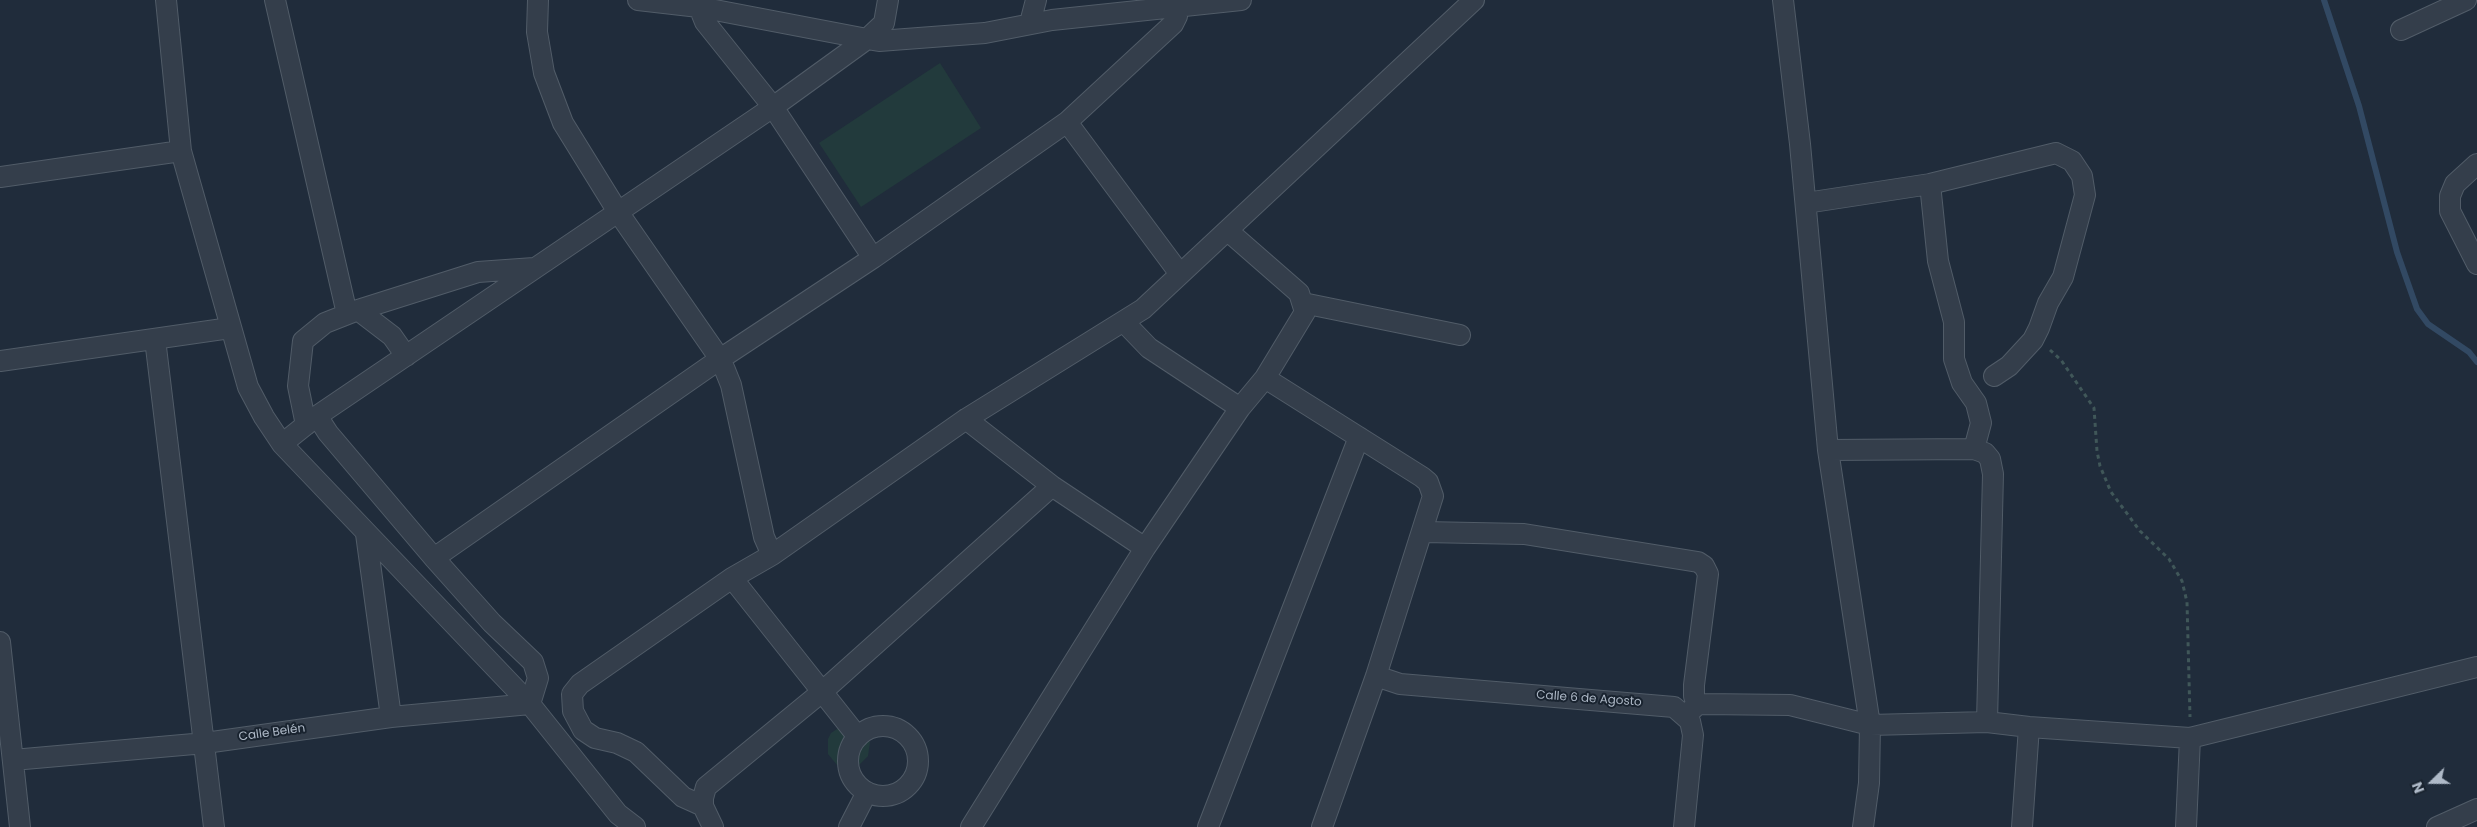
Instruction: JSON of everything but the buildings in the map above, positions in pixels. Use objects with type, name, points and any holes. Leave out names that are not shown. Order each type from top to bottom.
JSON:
[{"type":"street","points":[[166,0],[180,152],[248,387],[264,417],[282,444],[530,704],[618,814],[635,827]]},
{"type":"street","points":[[275,0],[353,312],[392,336],[406,356]]},
{"type":"street","points":[[538,0],[539,46],[552,98],[563,123],[618,212],[720,359],[731,385],[764,537],[772,555]]},
{"type":"street","points":[[638,0],[699,6],[879,41],[985,33],[1030,23],[1230,0]]},
{"type":"street","points":[[282,444],[312,420],[773,107],[868,39],[884,23],[888,0]]},
{"type":"street","points":[[1030,23],[1036,0]]},
{"type":"street","points":[[703,806],[683,797],[636,752],[617,743],[595,738],[583,730],[573,711],[572,694],[580,684],[732,578],[772,555],[966,419],[1144,309],[1474,0]]},
{"type":"street","points":[[1783,0],[1806,203],[1828,450],[1870,725],[1869,783],[1863,827]]},
{"type":"street","points":[[2401,30],[2466,0]]},
{"type":"street","points":[[699,6],[705,22],[773,107],[873,258]]},
{"type":"street","points":[[434,558],[720,359],[873,258],[1067,122],[1173,24],[1177,16],[1178,7]]},
{"type":"street","points":[[1067,122],[1180,274]]},
{"type":"street","points":[[0,177],[180,152]]},
{"type":"street","points":[[1806,203],[1930,184],[2056,153],[2064,156],[2078,168],[2085,186],[2083,205],[2063,277],[2048,303],[2032,340],[2015,360],[1994,376]]},
{"type":"street","points":[[2477,164],[2455,184],[2450,196],[2450,211],[2477,264]]},
{"type":"street","points":[[1930,184],[1938,261],[1954,322],[1954,360],[1962,383],[1976,403],[1981,423],[1974,449]]},
{"type":"street","points":[[971,827],[1146,548],[1240,408],[1265,378],[1305,312],[1299,293],[1228,232]]},
{"type":"street","points":[[530,704],[538,678],[533,662],[492,623],[328,433],[312,420],[298,386],[303,341],[325,324],[353,312],[478,272],[536,268]]},
{"type":"street","points":[[1303,303],[1460,335]]},
{"type":"street","points":[[1124,322],[1149,348],[1240,408]]},
{"type":"street","points":[[0,361],[230,328]]},
{"type":"street","points":[[155,340],[214,827]]},
{"type":"street","points":[[1265,378],[1428,482],[1433,496],[1424,532],[1376,676],[1322,827]]},
{"type":"street","points":[[966,419],[1052,486],[1146,548]]},
{"type":"street","points":[[1208,827],[1358,437]]},
{"type":"street","points":[[1828,450],[1974,449],[1985,453],[1993,466],[1987,722]]},
{"type":"street","points":[[713,827],[703,806],[706,786],[823,691],[1052,486]]},
{"type":"street","points":[[1424,532],[1524,534],[1698,562],[1704,566],[1708,574],[1690,721],[1694,735],[1684,827]]},
{"type":"street","points":[[366,534],[391,717]]},
{"type":"street","points":[[732,578],[858,737]]},
{"type":"street","points":[[0,642],[20,827]]},
{"type":"street","points":[[1692,710],[1708,703],[1790,705],[1870,725],[1987,722],[2029,727],[2190,738],[2477,667]]},
{"type":"street","name":"Calle 6 de Agosto","points":[[1376,676],[1400,684],[1666,705],[1692,710]]},
{"type":"street","name":"Calle Belén","points":[[13,760],[205,743],[391,717],[530,704]]},
{"type":"street","points":[[878,727],[890,727],[901,731],[910,739],[917,756],[916,773],[910,784],[890,796],[878,796],[867,792],[858,786],[849,767],[849,756],[858,737],[878,727]]},
{"type":"street","points":[[2022,827],[2029,727]]},
{"type":"street","points":[[2186,827],[2190,738]]},
{"type":"street","points":[[849,827],[867,792]]},
{"type":"street","points":[[2437,827],[2477,809]]},
{"type":"path","points":[[2032,340],[2051,350],[2061,360],[2094,408],[2097,451],[2105,481],[2140,530],[2169,559],[2182,581],[2187,602],[2190,738]]},
{"type":"green space","points":[[940,63],[981,128],[861,207],[819,143]]},
{"type":"green space","points":[[843,725],[867,735],[870,742],[868,756],[858,766],[844,767],[837,765],[828,754],[828,739],[831,733]]},
{"type":"waterway","points":[[2324,0],[2359,106],[2397,252],[2417,309],[2428,324],[2469,352],[2477,362]]}]
